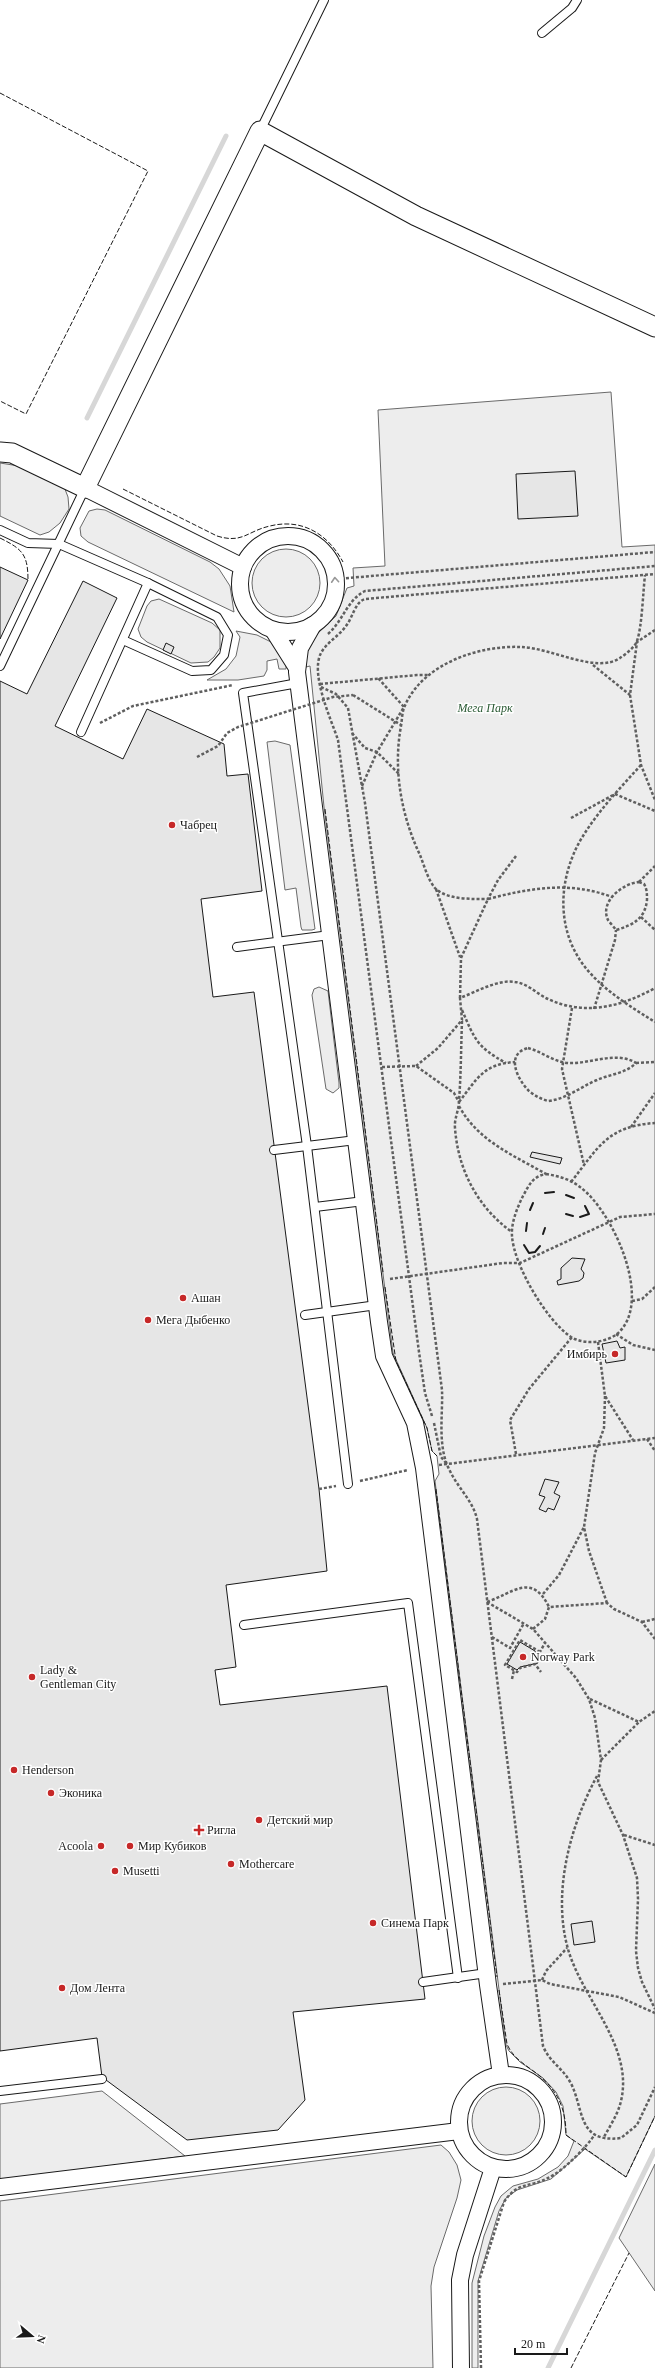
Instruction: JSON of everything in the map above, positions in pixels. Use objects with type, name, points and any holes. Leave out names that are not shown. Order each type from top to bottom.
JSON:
[{"type":"street","points":[[85,488],[260,131],[416,216],[655,327]]},
{"type":"street","points":[[0,452],[12,453],[243,567]]},
{"type":"street","points":[[313,625],[289,632],[273,630],[256,620],[244,605],[240,586],[243,567],[255,549],[263,543],[273,538],[294,536],[304,539],[322,550],[333,568],[336,579],[335,592],[331,605],[324,616],[313,625],[300,648],[297,675],[384,1356],[414,1423],[424,1468],[487,1979],[501,2075]]},
{"type":"street","points":[[273,630],[297,675]]},
{"type":"street","points":[[501,2075],[523,2078],[542,2091],[550,2104],[554,2119],[552,2134],[546,2148],[536,2159],[523,2167],[508,2170],[493,2168],[477,2160],[465,2147],[459,2131],[459,2115],[464,2100],[473,2088],[486,2079],[501,2075]]},
{"type":"street","points":[[0,2186],[459,2131]]},
{"type":"street","points":[[461,2368],[460,2280],[465,2254],[493,2168]]},
{"type":"lane","points":[[260,131],[324,0]]},
{"type":"lane","points":[[542,33],[572,8],[577,0]]},
{"type":"lane","points":[[0,666],[85,488]]},
{"type":"lane","points":[[0,530],[28,543],[59,544],[148,583],[217,617],[228,635],[224,655],[211,670],[192,671],[123,640]]},
{"type":"lane","points":[[81,732],[148,583]]},
{"type":"lane","points":[[297,675],[242,693],[307,1146],[348,1484]]},
{"type":"lane","points":[[237,947],[330,935]]},
{"type":"lane","points":[[274,1150],[356,1140]]},
{"type":"lane","points":[[315,1207],[364,1201]]},
{"type":"lane","points":[[306,1315],[377,1305]]},
{"type":"lane","points":[[244,1625],[408,1603],[458,1978]]},
{"type":"lane","points":[[423,1982],[458,1978],[487,1979]]},
{"type":"lane","points":[[0,2090],[102,2079]]},
{"type":"path","points":[[336,579],[655,552]]},
{"type":"path","points":[[324,637],[340,621],[354,598],[365,591],[655,566]]},
{"type":"path","points":[[447,1464],[441,1458],[425,1393],[338,740],[320,685],[320,655],[347,625],[362,600],[655,574]]},
{"type":"path","points":[[645,575],[630,695],[641,765],[655,800]]},
{"type":"path","points":[[361,786],[394,721],[428,676],[458,659],[494,648],[536,648],[593,664],[606,665],[620,658],[637,642],[655,630]]},
{"type":"path","points":[[593,664],[630,695]]},
{"type":"path","points":[[320,685],[378,678],[428,676]]},
{"type":"path","points":[[378,678],[404,708]]},
{"type":"path","points":[[81,732],[133,706],[234,685]]},
{"type":"path","points":[[320,685],[336,694],[348,708],[361,786],[400,1066],[442,1390],[441,1432],[449,1470],[475,1509],[541,2032],[547,2056],[568,2079],[578,2097],[582,2120],[586,2127],[595,2134],[604,2137],[621,2138],[637,2125],[655,2087]]},
{"type":"path","points":[[197,756],[218,746],[227,733],[238,727],[333,697],[353,695],[401,725]]},
{"type":"path","points":[[404,708],[397,750],[401,798],[410,835],[436,888],[460,958],[460,998],[462,1020],[459,1104],[454,1127],[460,1160],[471,1186],[484,1208],[498,1222],[512,1232]]},
{"type":"path","points":[[352,733],[365,748],[377,752],[399,774]]},
{"type":"path","points":[[641,765],[594,820],[578,844],[564,887],[564,914],[573,947],[586,968],[601,983],[655,1022]]},
{"type":"path","points":[[615,794],[655,811]]},
{"type":"path","points":[[571,818],[615,794]]},
{"type":"path","points":[[460,958],[498,880],[516,856]]},
{"type":"path","points":[[639,882],[655,866]]},
{"type":"path","points":[[594,1009],[615,940],[616,930],[608,919],[606,910],[612,897],[628,883],[639,882],[644,884],[647,894],[646,906],[642,917],[629,926],[616,930]]},
{"type":"path","points":[[436,888],[447,894],[464,898],[488,900],[525,889],[564,887],[586,888],[612,897]]},
{"type":"path","points":[[642,917],[655,930]]},
{"type":"path","points":[[460,998],[495,984],[516,982],[552,1001],[572,1008],[594,1009],[626,1002],[655,988]]},
{"type":"path","points":[[461,1007],[478,1043],[484,1050],[506,1063]]},
{"type":"path","points":[[572,1008],[562,1063],[584,1165]]},
{"type":"path","points":[[416,1066],[438,1048],[462,1020]]},
{"type":"path","points":[[636,1063],[630,1070],[596,1080],[568,1096],[548,1101],[538,1097],[522,1083],[517,1074],[515,1062],[519,1053],[528,1048],[562,1063],[618,1058],[630,1059],[636,1063],[655,1062]]},
{"type":"path","points":[[459,1104],[481,1074],[497,1064],[515,1062]]},
{"type":"path","points":[[382,1066],[416,1066],[454,1093],[459,1104],[483,1136],[494,1146],[546,1174],[580,1186],[595,1201],[610,1222],[628,1260],[632,1301],[628,1316],[612,1338],[598,1342],[584,1342],[572,1337],[559,1325],[541,1303],[529,1284],[520,1263],[512,1232],[518,1209],[530,1182],[540,1175],[546,1174]]},
{"type":"path","points":[[630,1127],[655,1093]]},
{"type":"path","points":[[571,1182],[600,1143],[630,1127],[655,1123]]},
{"type":"path","points":[[383,1280],[503,1263],[520,1263],[620,1217],[655,1214]]},
{"type":"path","points":[[632,1301],[642,1299],[655,1287]]},
{"type":"path","points":[[616,1334],[627,1342],[640,1347],[655,1350]]},
{"type":"path","points":[[516,1454],[510,1420],[529,1389],[572,1337]]},
{"type":"path","points":[[543,1594],[559,1575],[584,1527],[595,1453],[604,1428],[605,1396],[598,1342]]},
{"type":"path","points":[[605,1396],[633,1440]]},
{"type":"path","points":[[647,1438],[655,1451]]},
{"type":"path","points":[[432,1466],[516,1454],[655,1438]]},
{"type":"path","points":[[319,1489],[413,1469]]},
{"type":"path","points":[[584,1527],[589,1552],[607,1603],[614,1609],[642,1622],[655,1639]]},
{"type":"path","points":[[487,1602],[504,1596],[515,1588],[526,1586],[543,1594],[549,1607],[545,1618],[533,1629]]},
{"type":"path","points":[[487,1602],[533,1629],[576,1678],[589,1699],[595,1718],[601,1760],[597,1776],[580,1812],[566,1862],[563,1906],[568,1948],[585,1990],[615,2045],[622,2084],[621,2102],[604,2137]]},
{"type":"path","points":[[549,1607],[607,1603]]},
{"type":"path","points":[[642,1622],[655,1619]]},
{"type":"path","points":[[510,1648],[524,1623]]},
{"type":"path","points":[[491,1636],[514,1650]]},
{"type":"path","points":[[540,1652],[520,1640],[505,1665],[517,1672],[520,1668],[535,1664],[541,1672]]},
{"type":"path","points":[[537,1657],[546,1643]]},
{"type":"path","points":[[512,1679],[514,1670]]},
{"type":"path","points":[[589,1699],[639,1722]]},
{"type":"path","points":[[601,1760],[639,1722],[655,1711]]},
{"type":"path","points":[[597,1776],[600,1791],[623,1835],[637,1878],[638,1898],[636,1946],[638,1968],[642,1982],[655,2009]]},
{"type":"path","points":[[623,1835],[655,1845]]},
{"type":"path","points":[[542,1980],[546,1971],[568,1948]]},
{"type":"path","points":[[487,1979],[542,1980],[550,1984],[619,1997],[655,2013]]},
{"type":"path","points":[[481,2368],[480,2281],[504,2202],[511,2192],[519,2186],[549,2178],[566,2165],[595,2134]]},
{"type":"shaded area","name":"Мега Парк","points":[[611,392],[622,547],[655,545],[655,2116],[626,2177],[585,2149],[551,2179],[517,2190],[506,2198],[499,2211],[478,2281],[478,2368],[472,2368],[472,2283],[484,2236],[495,2207],[501,2196],[513,2186],[538,2179],[558,2167],[568,2156],[574,2141],[566,2135],[563,2106],[556,2092],[543,2078],[520,2062],[509,2051],[506,2045],[435,1481],[439,1474],[437,1456],[432,1451],[427,1428],[393,1353],[324,807],[310,666],[306,667],[306,652],[316,635],[336,616],[347,588],[354,586],[353,568],[385,566],[378,410]]},
{"type":"shaded area","points":[[0,463],[19,466],[63,484],[68,497],[69,509],[60,523],[49,532],[40,535],[0,516]]},
{"type":"shaded area","points":[[97,509],[105,510],[210,562],[219,569],[230,586],[234,612],[88,542],[81,536],[80,528],[89,511]]},
{"type":"shaded area","points":[[286,549],[299,552],[310,559],[317,570],[320,583],[317,596],[310,607],[299,614],[286,617],[273,614],[262,607],[255,596],[252,583],[255,570],[262,559],[273,552]]},
{"type":"shaded area","points":[[159,599],[212,623],[220,630],[220,648],[214,657],[208,662],[191,663],[147,642],[141,637],[138,629],[147,606],[151,601]]},
{"type":"shaded area","points":[[236,631],[257,635],[275,644],[286,663],[286,669],[279,669],[277,659],[267,661],[267,670],[264,676],[238,680],[207,680],[226,669],[236,656],[240,637]]},
{"type":"shaded area","points":[[275,741],[290,745],[315,929],[312,930],[302,930],[296,888],[285,890],[267,742]]},
{"type":"shaded area","points":[[319,987],[328,991],[339,1083],[339,1088],[333,1093],[326,1089],[312,995],[314,989]]},
{"type":"shaded area","points":[[506,2087],[519,2090],[530,2097],[537,2108],[540,2121],[537,2134],[530,2145],[519,2152],[506,2155],[493,2152],[482,2145],[475,2134],[472,2121],[475,2108],[482,2097],[493,2090]]},
{"type":"shaded area","points":[[102,2091],[185,2156],[0,2180],[0,2104]]},
{"type":"shaded area","points":[[441,2145],[449,2152],[457,2165],[461,2180],[457,2198],[434,2267],[431,2286],[433,2368],[0,2368],[0,2201]]},
{"type":"shaded area","points":[[655,2164],[655,2291],[619,2238]]},
{"type":"building","points":[[575,471],[578,516],[518,519],[516,474]]},
{"type":"building","points":[[0,567],[28,580],[0,639]]},
{"type":"building","name":"Мега Дыбенко","points":[[83,581],[117,598],[55,726],[123,759],[147,709],[224,744],[227,776],[248,774],[262,891],[201,899],[213,997],[254,992],[319,1489],[327,1571],[226,1585],[236,1667],[215,1670],[220,1705],[387,1686],[425,1999],[293,2012],[305,2100],[278,2130],[187,2140],[102,2077],[97,2038],[0,2051],[0,681],[27,694]]},
{"type":"building","points":[[166,643],[174,647],[171,654],[163,650]]},
{"type":"building","points":[[532,1152],[562,1158],[560,1164],[530,1157]]},
{"type":"building","points":[[572,1258],[585,1259],[581,1269],[584,1273],[583,1278],[579,1281],[558,1285],[557,1281],[561,1279],[561,1268]]},
{"type":"building","name":"Имбирь","points":[[617,1341],[620,1348],[625,1347],[625,1360],[606,1363],[602,1344]]},
{"type":"building","points":[[545,1479],[559,1482],[554,1493],[560,1496],[554,1510],[548,1508],[546,1512],[539,1509],[545,1497],[539,1495]]},
{"type":"building","points":[[520,1642],[535,1651],[538,1663],[520,1667],[517,1670],[507,1664]]},
{"type":"building","points":[[592,1921],[595,1942],[574,1945],[571,1924]]},
{"type":"waterway","points":[[87,418],[226,136]]},
{"type":"waterway","points":[[548,2368],[655,2150]]},
{"type":"fence","points":[[0,93],[148,171],[26,414],[0,401]]},
{"type":"fence","points":[[123,489],[217,536],[226,538],[239,538],[262,528],[282,524],[303,526],[313,530],[330,543],[343,562]]},
{"type":"fence","points":[[0,538],[19,549],[22,553],[27,564],[28,580]]},
{"type":"fence","points":[[325,809],[383,1272]]},
{"type":"fence","points":[[385,1287],[396,1361],[427,1428],[432,1451],[437,1456]]},
{"type":"fence","points":[[436,1489],[497,1977]]},
{"type":"fence","points":[[499,1990],[507,2044],[511,2052],[540,2076],[553,2090],[562,2106],[566,2125],[566,2135],[626,2177],[655,2116]]},
{"type":"fence","points":[[571,2368],[629,2253]]},
{"type":"wall","points":[[545,1193],[554,1192]]},
{"type":"wall","points":[[566,1195],[574,1198]]},
{"type":"wall","points":[[530,1210],[533,1203]]},
{"type":"wall","points":[[580,1217],[589,1214],[585,1206]]},
{"type":"wall","points":[[566,1214],[573,1216]]},
{"type":"wall","points":[[526,1231],[527,1223]]},
{"type":"wall","points":[[543,1234],[545,1228]]},
{"type":"wall","points":[[524,1245],[529,1253],[535,1252],[540,1246]]},
{"type":"place","name":"Чабрец","points":[[172,825]]},
{"type":"place","name":"Ашан","points":[[183,1298]]},
{"type":"place","name":"Мега Дыбенко","points":[[148,1320]]},
{"type":"place","name":"Имбирь","points":[[615,1354]]},
{"type":"place","name":"Norway Park","points":[[523,1657]]},
{"type":"place","name":"Lady & Gentleman City","points":[[32,1677]]},
{"type":"place","name":"Henderson","points":[[14,1770]]},
{"type":"place","name":"Эконика","points":[[51,1793]]},
{"type":"place","name":"Детский мир","points":[[259,1820]]},
{"type":"place","name":"Ригла","points":[[199,1830]]},
{"type":"place","name":"Acoola","points":[[101,1846]]},
{"type":"place","name":"Мир Кубиков","points":[[130,1846]]},
{"type":"place","name":"Mothercare","points":[[231,1864]]},
{"type":"place","name":"Musetti","points":[[115,1871]]},
{"type":"place","name":"Синема Парк","points":[[373,1923]]},
{"type":"place","name":"Дом Лента","points":[[62,1988]]}]
